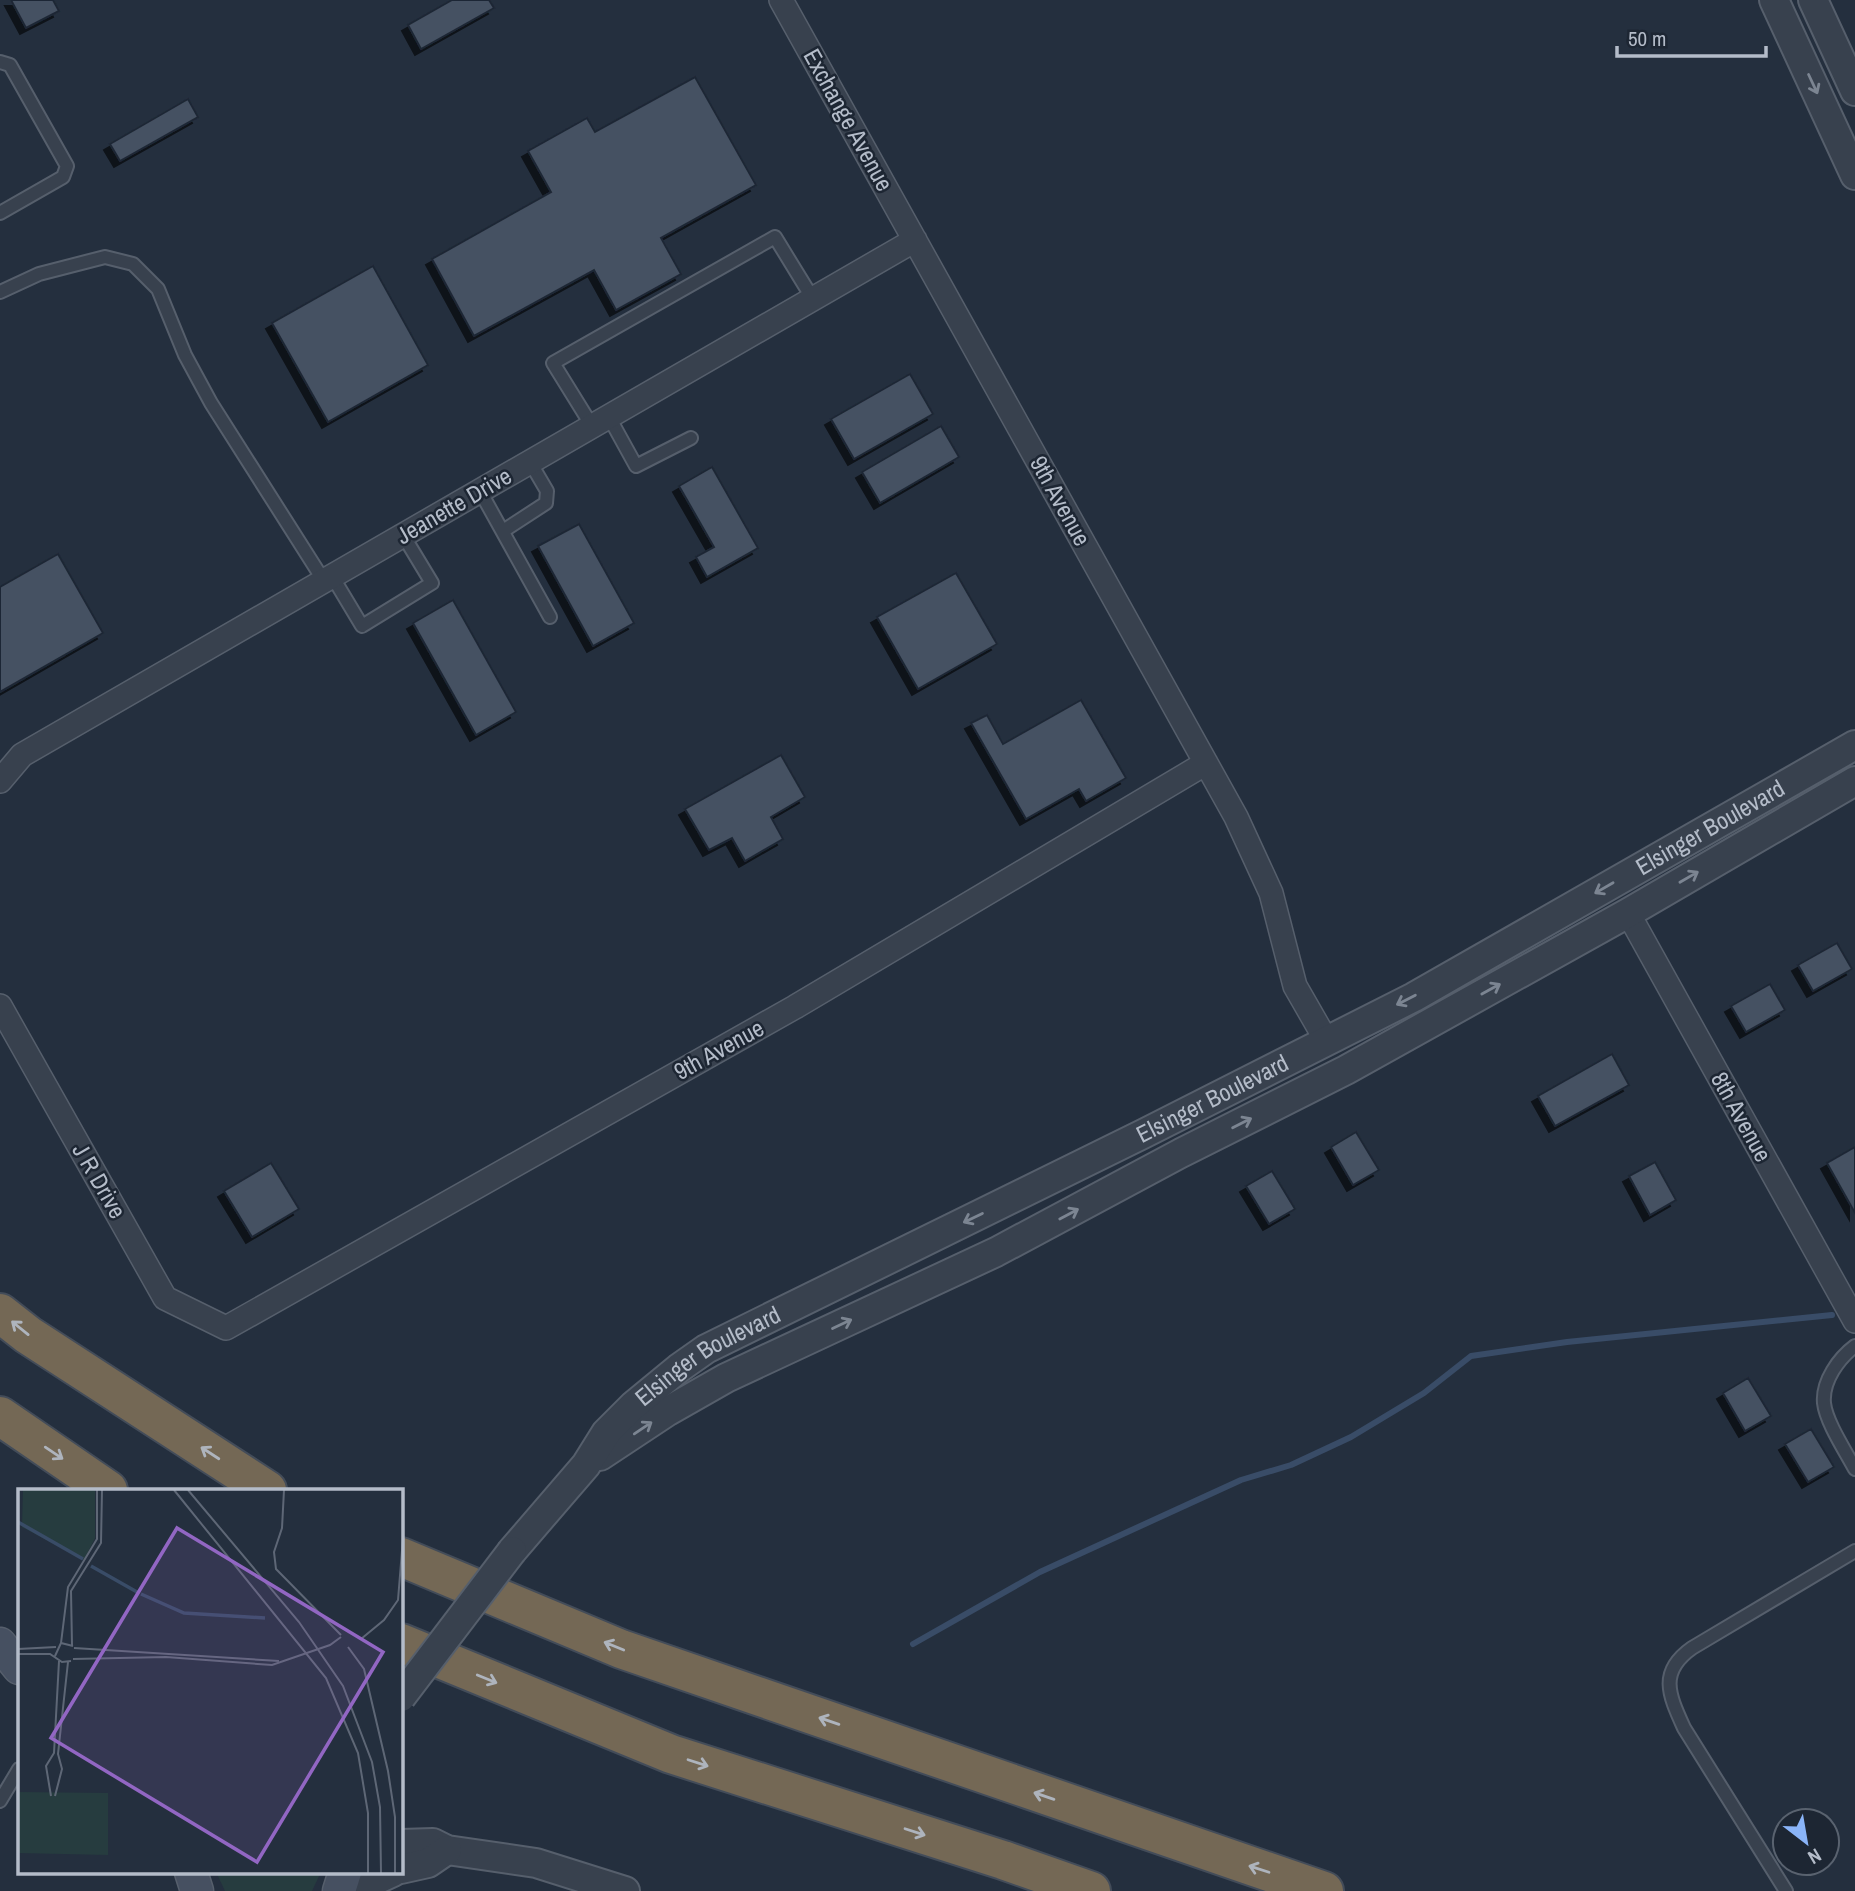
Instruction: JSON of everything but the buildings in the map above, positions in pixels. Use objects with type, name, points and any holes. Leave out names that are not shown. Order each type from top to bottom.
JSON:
[{"type":"highway","points":[[0,1312],[28,1335],[265,1489]]},
{"type":"highway","points":[[0,1416],[107,1489]]},
{"type":"highway","points":[[402,1557],[621,1649],[1324,1891]]},
{"type":"highway","points":[[402,1643],[671,1754],[1003,1860],[1091,1891]]},
{"type":"main road","points":[[0,1644],[18,1667]]},
{"type":"main road","points":[[339,1891],[344,1874]]},
{"type":"street","name":"Exchange Avenue","points":[[781,0],[915,240]]},
{"type":"street","points":[[1774,0],[1855,175]]},
{"type":"street","points":[[1813,0],[1855,91]]},
{"type":"street","name":"Jeanette Drive","points":[[0,781],[22,755],[915,240]]},
{"type":"street","name":"9th Avenue","points":[[915,240],[1236,817],[1271,893],[1295,986],[1326,1040]]},
{"type":"street","name":"Elsinger Boulevard","points":[[402,1696],[512,1550],[586,1465],[606,1433],[678,1368],[706,1349],[1414,997],[1855,745]]},
{"type":"street","name":"9th Avenue","points":[[226,1328],[795,1007],[1206,763]]},
{"type":"street","name":"Elsinger Boulevard","points":[[586,1465],[668,1411],[726,1378],[996,1252],[1181,1153],[1346,1070],[1628,913],[1855,781]]},
{"type":"street","name":"8th Avenue","points":[[1628,913],[1855,1321]]},
{"type":"street","name":"J R Drive","points":[[0,1006],[165,1297],[226,1328]]},
{"type":"street","points":[[1326,1040],[1346,1070]]},
{"type":"street","points":[[996,1252],[1010,1221],[1021,1210],[1112,1163],[1127,1152],[1143,1134]]},
{"type":"street","points":[[402,1844],[433,1843],[447,1850],[536,1863],[625,1891]]},
{"type":"street","points":[[402,1869],[429,1863],[447,1850]]},
{"type":"street","points":[[352,1891],[389,1874]]},
{"type":"lane","points":[[0,62],[10,65],[67,166],[63,177],[0,213]]},
{"type":"lane","points":[[691,438],[636,466],[553,363],[775,237],[813,299]]},
{"type":"lane","points":[[0,292],[39,274],[105,257],[133,264],[158,289],[185,355],[211,403],[362,626],[432,583],[403,535]]},
{"type":"lane","points":[[503,531],[546,503],[547,491],[530,462]]},
{"type":"lane","points":[[480,491],[550,617]]},
{"type":"lane","points":[[1855,1346],[1842,1355],[1829,1378],[1824,1403],[1855,1469]]},
{"type":"lane","points":[[1786,1891],[1684,1728],[1672,1700],[1671,1669],[1679,1657],[1692,1648],[1855,1551]]},
{"type":"lane","points":[[0,1801],[18,1771]]},
{"type":"green space","points":[[217,1874],[320,1874],[312,1891],[225,1891]]},
{"type":"waterway","points":[[913,1644],[1040,1572],[1241,1480],[1291,1465],[1351,1437],[1424,1393],[1471,1356],[1567,1342],[1832,1315]]}]
